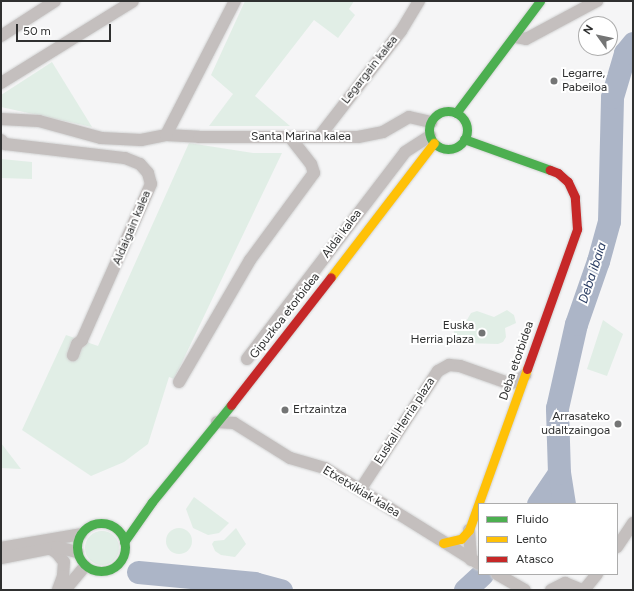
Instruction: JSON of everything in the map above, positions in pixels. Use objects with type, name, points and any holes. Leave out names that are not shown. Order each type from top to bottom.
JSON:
[{"type":"street","points":[[1,36],[55,1]]},
{"type":"street","points":[[1,83],[133,1]]},
{"type":"street","points":[[166,135],[235,1]]},
{"type":"street","name":"Legargain kalea","points":[[318,137],[401,31],[419,1]]},
{"type":"street","points":[[456,113],[516,37],[540,1]]},
{"type":"street","points":[[516,37],[526,39],[598,1]]},
{"type":"street","points":[[439,113],[456,113],[464,121],[464,139],[450,149],[432,140],[431,122],[439,113]]},
{"type":"street","name":"Santa Marina kalea","points":[[1,118],[39,121],[101,138],[141,140],[166,135],[358,137],[383,132],[409,117],[431,122]]},
{"type":"street","points":[[72,151],[78,131]]},
{"type":"street","points":[[179,382],[250,260],[314,173],[311,164],[290,137]]},
{"type":"street","name":"Deba etorbidea","points":[[464,139],[558,173],[568,182],[574,197],[576,229],[526,375],[479,503]]},
{"type":"street","name":"Aldaigain kalea","points":[[1,140],[5,144],[125,158],[140,164],[148,173],[151,184],[123,250],[73,355]]},
{"type":"street","name":"Aldai kalea","points":[[247,359],[405,152],[432,140]]},
{"type":"street","name":"Gipuzkoa etorbidea","points":[[124,542],[152,502],[217,422],[432,140]]},
{"type":"street","name":"Euskal Herria plaza","points":[[360,490],[438,371],[449,365],[460,366],[508,383]]},
{"type":"street","points":[[516,401],[508,383],[517,382],[526,375]]},
{"type":"street","name":"Etxetxikiak kalea","points":[[217,422],[234,423],[246,428],[290,458],[325,468],[475,562]]},
{"type":"street","name":"Gipuzkoa etorbidea","points":[[111,525],[126,519],[152,502]]},
{"type":"street","name":"Deba etorbidea","points":[[469,530],[478,505]]},
{"type":"street","points":[[618,546],[633,523]]},
{"type":"street","points":[[1,548],[81,534],[91,525],[111,525],[120,532],[124,542],[122,560],[111,569],[98,572],[85,566],[77,552],[81,534]]},
{"type":"street","points":[[443,543],[461,539],[469,530]]},
{"type":"street","points":[[469,530],[475,562]]},
{"type":"street","points":[[1,558],[58,547],[77,552]]},
{"type":"street","points":[[49,548],[57,553],[64,562],[58,590]]},
{"type":"street","points":[[65,590],[85,566]]},
{"type":"street","points":[[500,575],[524,590]]},
{"type":"street","points":[[551,590],[565,583],[583,590],[596,575]]},
{"type":"shaded area","points":[[245,1],[354,1],[349,9],[355,15],[338,38],[314,20],[255,96],[290,126],[209,126],[233,94],[211,75]]},
{"type":"shaded area","points":[[52,62],[92,127],[1,107],[1,95]]},
{"type":"shaded area","points":[[189,143],[253,153],[282,153],[174,379],[169,377],[148,444],[124,462],[91,476],[22,430],[66,335],[98,346]]},
{"type":"shaded area","points":[[1,159],[32,162],[32,179],[1,178]]},
{"type":"shaded area","points":[[507,310],[514,315],[516,323],[505,328],[506,337],[503,342],[498,344],[463,343],[456,340],[453,328],[457,324],[464,325],[471,313],[477,311],[494,317]]},
{"type":"shaded area","points":[[603,320],[623,334],[607,376],[587,369]]},
{"type":"shaded area","points":[[1,443],[21,469],[1,468]]},
{"type":"shaded area","points":[[194,497],[229,523],[219,533],[208,535],[193,528],[186,509]]},
{"type":"shaded area","points":[[179,528],[188,532],[192,541],[188,550],[179,554],[170,550],[166,541],[170,532]]},
{"type":"shaded area","points":[[236,528],[246,544],[235,557],[221,555],[215,551],[212,544],[214,541],[224,540]]},
{"type":"shaded area","points":[[102,531],[114,536],[119,548],[114,560],[102,565],[90,560],[85,548],[90,536]]},
{"type":"waterway","name":"Deba ibaia","points":[[564,503],[559,473],[557,408],[576,324],[598,261],[609,221],[612,97],[625,53],[633,43]]},
{"type":"waterway","points":[[539,503],[559,473]]},
{"type":"waterway","points":[[138,572],[254,583],[281,590]]},
{"type":"waterway","points":[[465,590],[481,575]]},
{"type":"traffic: fast","points":[[456,113],[540,1]]},
{"type":"traffic: fast","points":[[448,111],[458,114],[464,120],[467,130],[464,140],[458,146],[448,149],[438,146],[432,140],[429,130],[432,120],[438,114],[448,111]]},
{"type":"traffic: fast","points":[[464,139],[550,170]]},
{"type":"traffic: fast","points":[[124,542],[152,502],[231,405]]},
{"type":"traffic: fast","points":[[96,523],[106,523],[118,530],[125,542],[125,547],[125,552],[118,564],[106,571],[96,571],[88,567],[81,560],[77,552],[77,542],[81,534],[88,527],[96,523]]},
{"type":"traffic: slow","points":[[331,277],[434,143]]},
{"type":"traffic: slow","points":[[479,503],[527,369]]},
{"type":"traffic: slow","points":[[443,543],[461,539],[469,530],[478,505]]},
{"type":"traffic: jam","points":[[527,369],[577,229],[575,197],[568,182],[558,173],[550,170]]},
{"type":"traffic: jam","points":[[231,405],[331,277]]},
{"type":"place","name":"Legarre, Pabeiloa","points":[[554,81]]},
{"type":"place","name":"Euska Herria plaza","points":[[482,333]]},
{"type":"place","name":"Ertzaintza","points":[[285,410]]},
{"type":"place","name":"Arrasateko udaltzaingoa","points":[[618,424]]}]
